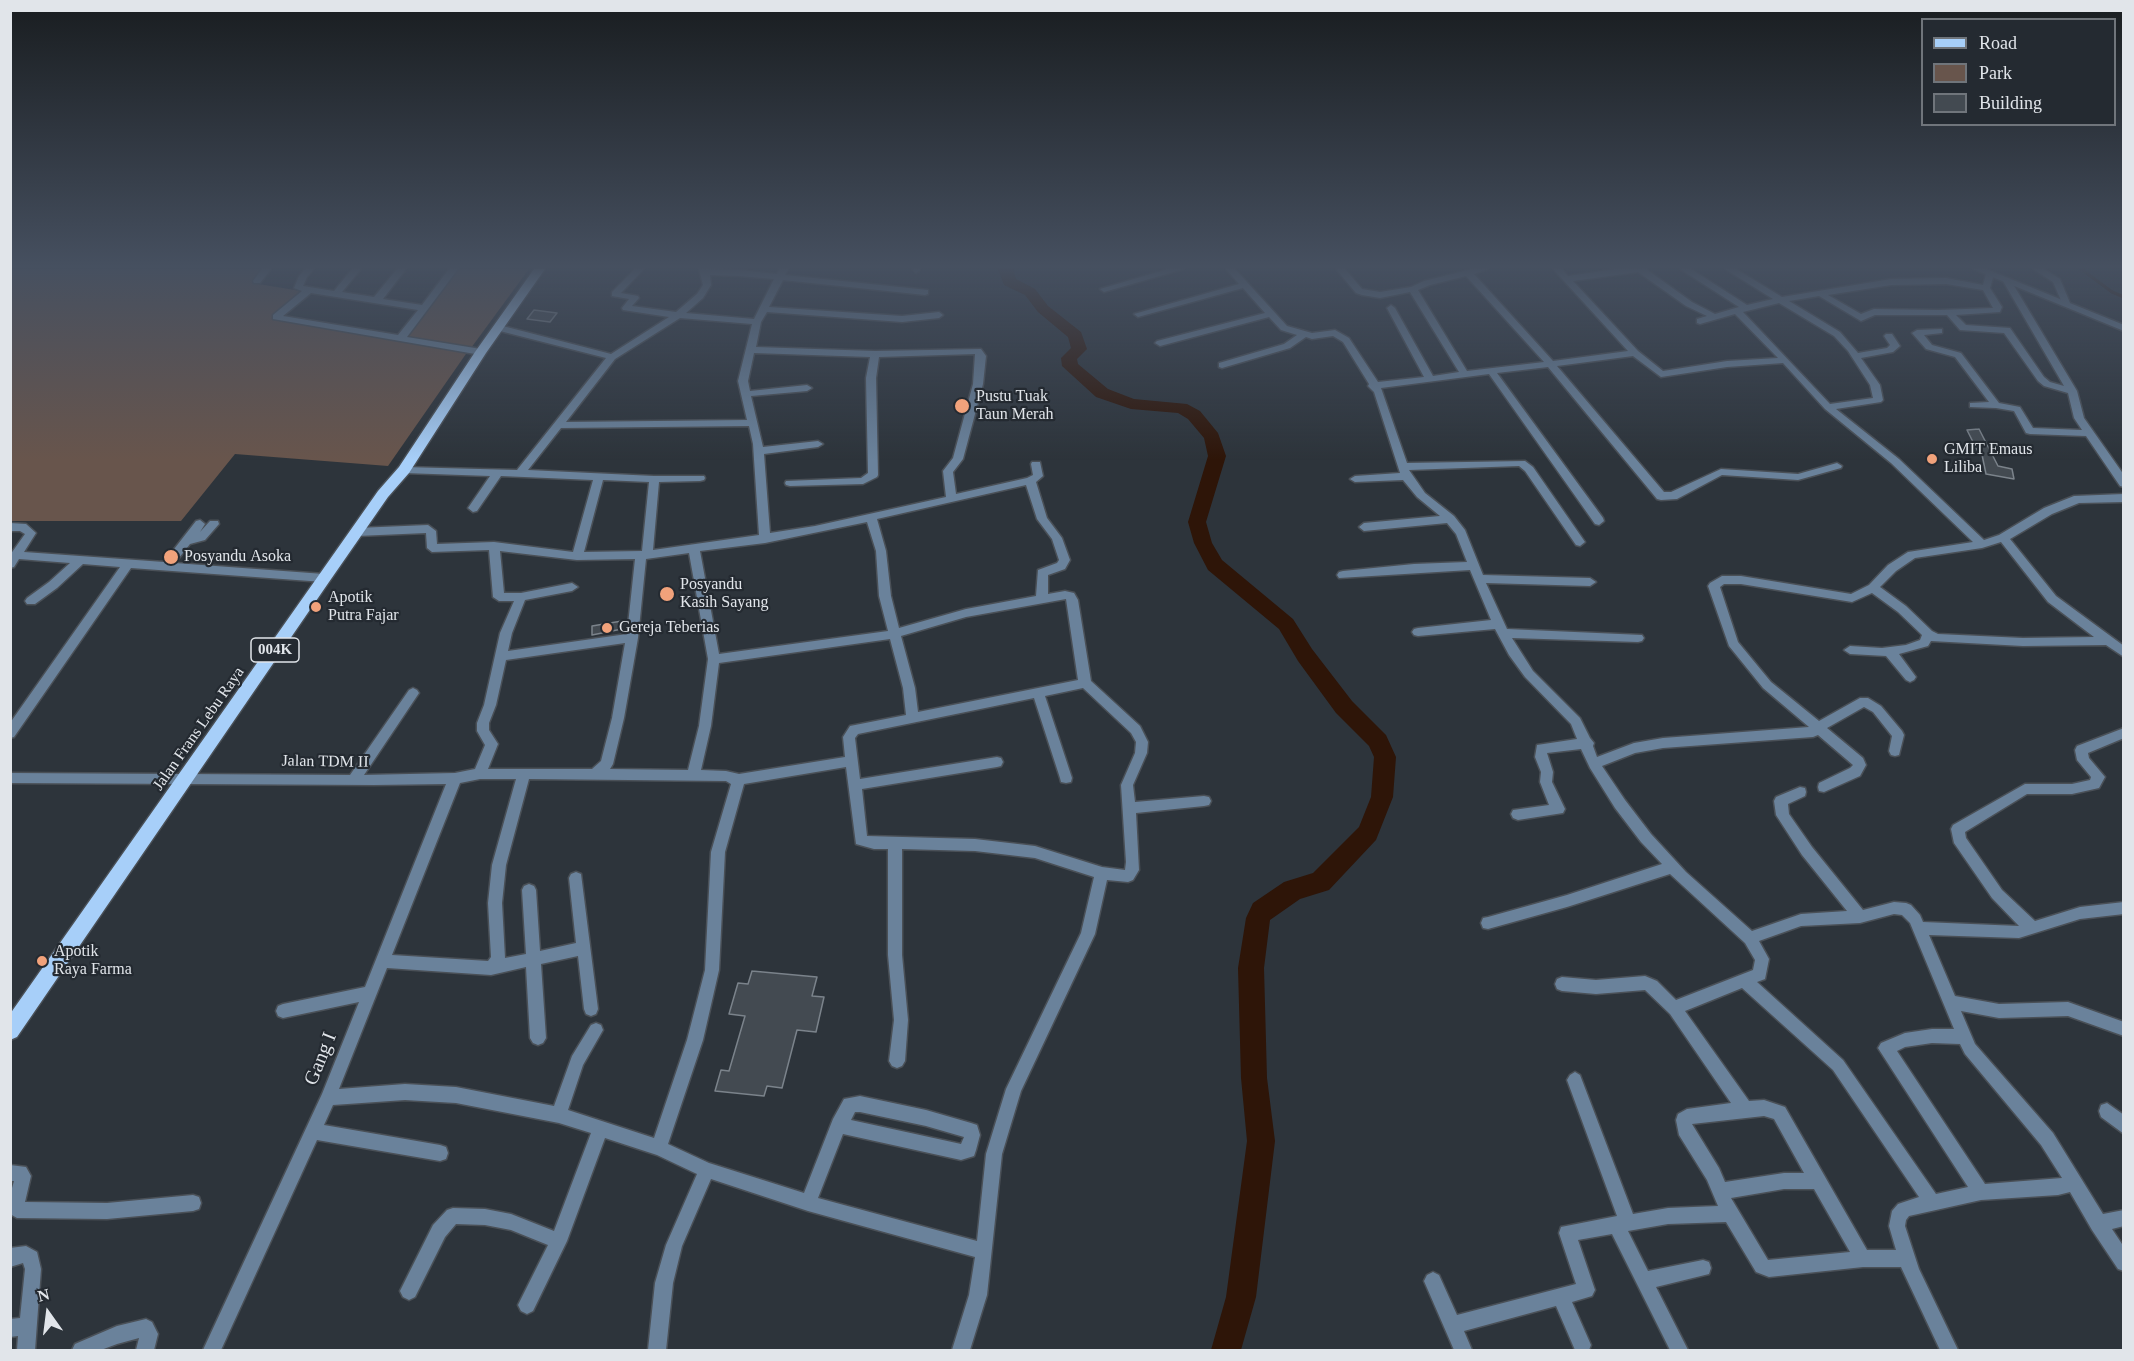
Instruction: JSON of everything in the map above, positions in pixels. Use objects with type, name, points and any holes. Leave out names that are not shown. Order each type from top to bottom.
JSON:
[{"type":"main road","name":"Jalan Frans Lebu Raya","points":[[10,1032],[324,578],[404,470],[496,333]]},
{"type":"street","points":[[368,333],[481,352]]},
{"type":"street","points":[[401,338],[406,333]]},
{"type":"street","points":[[517,333],[612,357]]},
{"type":"street","points":[[520,473],[612,357],[650,333]]},
{"type":"street","points":[[755,333],[744,373],[746,394],[759,451],[765,539]]},
{"type":"street","points":[[1160,343],[1200,333]]},
{"type":"street","points":[[1296,333],[1303,335],[1335,333],[1343,336],[1373,386],[1379,392],[1404,472],[1421,495],[1450,519],[1461,533],[1501,629],[1522,665],[1567,711],[1588,743],[1594,764],[1634,823],[1672,867],[1750,938],[1764,964],[1760,974],[1686,1002],[1675,1009]]},
{"type":"street","points":[[1404,333],[1431,380]]},
{"type":"street","points":[[1439,333],[1465,375]]},
{"type":"street","points":[[1523,333],[1551,363],[1661,496],[1673,496],[1721,472],[1798,477],[1838,466]]},
{"type":"street","points":[[1617,333],[1652,369],[1665,375],[1727,364],[1785,360]]},
{"type":"street","points":[[1761,333],[1828,407],[1895,461],[1982,544]]},
{"type":"street","points":[[1828,407],[1878,400],[1875,385],[1855,356],[1834,333]]},
{"type":"street","points":[[1922,333],[1917,333],[1929,347],[1959,355],[1995,405]]},
{"type":"street","points":[[2009,333],[2047,384],[2072,391]]},
{"type":"street","points":[[2037,333],[2072,391],[2079,418],[2124,483]]},
{"type":"street","points":[[1222,365],[1287,346],[1303,335]]},
{"type":"street","points":[[1855,356],[1890,350],[1895,346],[1889,336]]},
{"type":"street","points":[[751,350],[874,354],[978,352],[981,356],[973,403],[958,459],[948,474],[951,499]]},
{"type":"street","points":[[1373,386],[1635,352]]},
{"type":"street","points":[[789,483],[863,481],[873,475],[871,378],[874,354]]},
{"type":"street","points":[[1491,371],[1599,521]]},
{"type":"street","points":[[746,394],[807,388]]},
{"type":"street","points":[[1973,405],[1995,405],[2016,409],[2033,432],[2089,433]]},
{"type":"street","points":[[557,425],[752,423]]},
{"type":"street","points":[[759,451],[818,444]]},
{"type":"street","points":[[1355,479],[1404,472],[1521,463],[1529,470],[1580,542]]},
{"type":"street","points":[[357,532],[428,529],[431,531],[432,548],[494,546],[577,556],[644,556],[765,539],[872,519],[1030,481],[1038,476],[1036,464]]},
{"type":"street","points":[[404,470],[654,479],[700,478]]},
{"type":"street","points":[[473,508],[498,472]]},
{"type":"street","points":[[577,556],[599,476]]},
{"type":"street","points":[[595,774],[608,764],[610,756],[632,638],[654,479]]},
{"type":"street","points":[[1030,481],[1042,519],[1057,538],[1065,560],[1061,566],[1042,573],[1042,597]]},
{"type":"street","points":[[1824,787],[1855,772],[1860,765],[1820,728],[1767,685],[1749,666],[1733,643],[1714,586],[1722,580],[1741,580],[1852,598],[1874,588],[1892,568],[1912,555],[1982,544],[2003,538],[2048,511],[2078,499],[2124,498]]},
{"type":"street","points":[[872,519],[881,551],[885,596],[909,688],[912,718]]},
{"type":"street","points":[[1364,526],[1450,519]]},
{"type":"street","points":[[166,567],[200,524]]},
{"type":"street","points":[[186,542],[201,537],[214,524]]},
{"type":"street","points":[[10,527],[22,527],[30,532],[13,560]]},
{"type":"street","points":[[2003,538],[2052,599],[2124,653]]},
{"type":"street","points":[[494,546],[499,597],[522,597],[572,587]]},
{"type":"street","points":[[693,775],[705,726],[714,659],[694,550]]},
{"type":"street","points":[[13,560],[81,559],[324,578]]},
{"type":"street","points":[[31,601],[53,585],[81,559]]},
{"type":"street","points":[[10,733],[128,564]]},
{"type":"street","points":[[1342,575],[1414,568],[1474,566]]},
{"type":"street","points":[[1479,579],[1590,582]]},
{"type":"street","points":[[1874,588],[1902,609],[1928,634],[1960,641],[2108,641]]},
{"type":"street","points":[[714,659],[896,633],[966,613],[1042,597],[1070,596],[1085,683],[1136,730],[1142,742],[1141,753],[1127,785],[1132,830],[1132,870],[1124,876],[1102,873],[1035,852],[975,845],[874,843],[861,840],[849,737],[854,730],[1085,683]]},
{"type":"street","points":[[480,774],[492,744],[483,731],[483,723],[490,705],[501,656],[522,597]]},
{"type":"street","points":[[1418,632],[1501,629],[1638,638]]},
{"type":"street","points":[[1850,650],[1889,651],[1924,643],[1928,634]]},
{"type":"street","points":[[501,656],[632,638]]},
{"type":"street","points":[[1889,651],[1910,677]]},
{"type":"street","points":[[1038,692],[1066,778]]},
{"type":"street","points":[[354,779],[413,693]]},
{"type":"street","points":[[1594,764],[1634,748],[1653,745],[1799,735],[1820,728],[1830,719],[1867,701],[1898,735],[1895,752]]},
{"type":"street","points":[[2032,927],[1997,894],[1959,840],[1958,829],[2025,789],[2072,789],[2094,784],[2099,777],[2083,760],[2082,750],[2124,733]]},
{"type":"street","points":[[1518,814],[1558,809],[1546,782],[1547,772],[1540,749],[1588,743]]},
{"type":"street","name":"Jalan TDM II","points":[[10,778],[354,779],[459,778],[480,774],[595,774],[726,776],[736,780],[852,761]]},
{"type":"street","points":[[855,785],[997,762]]},
{"type":"street","points":[[491,968],[498,957],[495,903],[499,865],[524,775]]},
{"type":"street","name":"Gang I","points":[[212,1350],[328,1098],[459,778]]},
{"type":"street","points":[[659,1148],[695,1040],[712,970],[718,852],[736,780]]},
{"type":"street","points":[[1800,792],[1784,797],[1780,801],[1780,810],[1807,851],[1860,917]]},
{"type":"street","points":[[1128,808],[1204,801]]},
{"type":"street","points":[[895,843],[895,955],[901,1020],[897,1061]]},
{"type":"street","points":[[1488,923],[1567,902],[1672,867]]},
{"type":"street","points":[[961,1350],[978,1294],[994,1154],[1014,1089],[1088,934],[1102,873]]},
{"type":"street","points":[[576,878],[591,1009]]},
{"type":"street","points":[[529,890],[538,1038]]},
{"type":"street","points":[[1750,938],[1801,920],[1860,917],[1902,908],[1915,919],[1952,1002],[1964,1037],[1981,1063],[2047,1139],[2124,1263]]},
{"type":"street","points":[[1919,928],[2019,932],[2080,913],[2124,908]]},
{"type":"street","points":[[385,961],[491,968],[584,948]]},
{"type":"street","points":[[1745,981],[1838,1065],[1933,1203]]},
{"type":"street","points":[[1562,984],[1596,987],[1645,983],[1652,986],[1675,1009],[1745,1109]]},
{"type":"street","points":[[283,1011],[371,993]]},
{"type":"street","points":[[1952,1002],[2000,1011],[2068,1009],[2124,1029]]},
{"type":"street","points":[[559,1115],[577,1060],[596,1030]]},
{"type":"street","points":[[1964,1037],[1932,1036],[1905,1040],[1886,1048],[1981,1192]]},
{"type":"street","points":[[1575,1080],[1621,1222],[1644,1281],[1678,1350]]},
{"type":"street","points":[[328,1098],[405,1092],[456,1095],[559,1115],[659,1148],[707,1170],[808,1203],[920,1231],[984,1251]]},
{"type":"street","points":[[808,1203],[838,1125],[846,1107],[860,1104],[926,1118],[971,1131],[972,1135],[968,1150],[961,1152],[838,1125]]},
{"type":"street","points":[[1863,1259],[1779,1113],[1770,1108],[1745,1109],[1688,1117],[1683,1123],[1722,1191],[1730,1214],[1762,1266],[1769,1269],[1863,1259],[1906,1258]]},
{"type":"street","points":[[2107,1111],[2124,1126]]},
{"type":"street","points":[[526,1305],[559,1241],[600,1129]]},
{"type":"street","points":[[313,1131],[440,1153]]},
{"type":"street","points":[[657,1350],[664,1283],[674,1245],[707,1170]]},
{"type":"street","points":[[10,1173],[20,1173],[23,1176],[17,1210],[107,1211],[193,1203]]},
{"type":"street","points":[[1722,1191],[1784,1181],[1817,1182]]},
{"type":"street","points":[[1949,1350],[1906,1258],[1897,1226],[1898,1217],[1904,1210],[1981,1192],[2073,1183]]},
{"type":"street","points":[[1453,1325],[1582,1292],[1587,1286],[1568,1233],[1668,1215],[1730,1214]]},
{"type":"street","points":[[409,1291],[439,1231],[453,1216],[485,1217],[511,1222],[559,1241]]},
{"type":"street","points":[[2098,1224],[2124,1218]]},
{"type":"street","points":[[10,1259],[15,1255],[26,1254],[31,1258],[33,1269],[19,1327],[26,1350]]},
{"type":"street","points":[[1644,1281],[1703,1268]]},
{"type":"street","points":[[1433,1281],[1463,1350]]},
{"type":"street","points":[[1561,1298],[1582,1345]]},
{"type":"street","points":[[81,1350],[117,1335],[146,1328],[149,1334],[145,1350]]},
{"type":"green space","points":[[10,333],[359,333],[468,351],[388,466],[235,454],[181,521],[11,521]]},
{"type":"green space","points":[[409,333],[482,333],[471,348],[406,336]]},
{"type":"building","points":[[1979,429],[1998,466],[2012,469],[2014,479],[1986,474],[1981,450],[1977,450],[1967,430]]},
{"type":"building","name":"Gereja Teberias","points":[[622,621],[622,629],[592,635],[592,626]]},
{"type":"building","points":[[752,971],[817,977],[812,996],[824,997],[816,1032],[797,1030],[782,1088],[767,1086],[764,1096],[715,1091],[721,1070],[729,1071],[745,1016],[729,1014],[738,983],[748,984]]},
{"type":"waterway","points":[[1072,333],[1075,335],[1079,349],[1069,358],[1070,366],[1102,393],[1131,404],[1156,408],[1181,408],[1194,415],[1212,437],[1217,456],[1197,522],[1203,543],[1215,565],[1286,624],[1305,655],[1344,707],[1378,741],[1385,757],[1382,797],[1368,833],[1321,882],[1293,890],[1262,911],[1258,918],[1251,968],[1254,1078],[1261,1141],[1241,1297],[1226,1350]]},
{"type":"place","name":"Pustu Tuak Taun Merah","points":[[962,406]]},
{"type":"place","name":"GMIT Emaus Liliba","points":[[1932,459]]},
{"type":"place","name":"Posyandu Asoka","points":[[171,557]]},
{"type":"place","name":"Posyandu Kasih Sayang","points":[[667,594]]},
{"type":"place","name":"Apotik Putra Fajar","points":[[316,607]]},
{"type":"place","name":"Gereja Teberias","points":[[607,628]]},
{"type":"place","name":"Apotik Raya Farma","points":[[42,961]]}]
